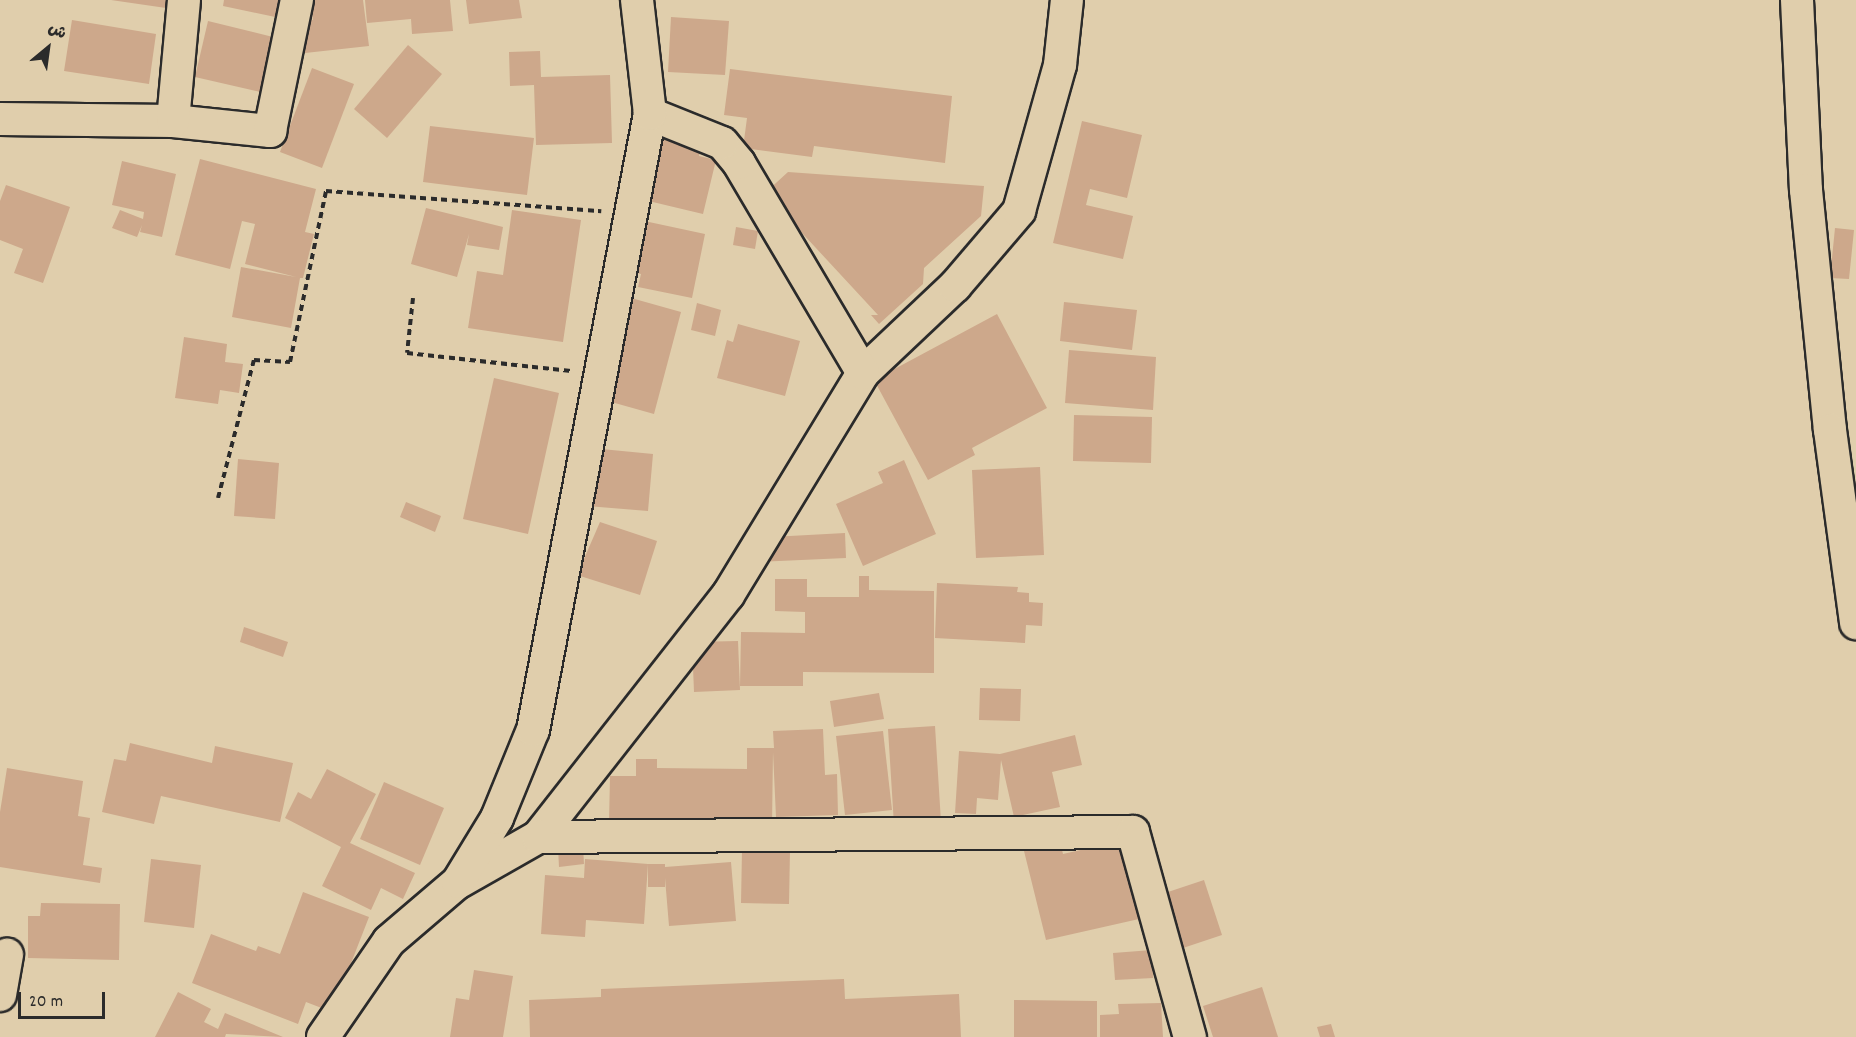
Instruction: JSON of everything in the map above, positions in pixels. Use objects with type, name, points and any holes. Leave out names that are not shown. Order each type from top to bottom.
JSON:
[{"type":"street","points":[[173,121],[184,0]]},
{"type":"street","points":[[0,119],[173,121],[270,131],[297,0]]},
{"type":"street","points":[[458,882],[497,818],[533,730],[650,114],[637,0]]},
{"type":"street","points":[[323,1037],[389,941],[458,882],[538,837],[728,595],[863,373],[955,286],[1019,212],[1060,65],[1067,0]]},
{"type":"street","points":[[1797,0],[1806,190],[1830,430],[1856,623]]},
{"type":"street","points":[[650,114],[722,143],[739,163],[863,373]]},
{"type":"street","points":[[538,837],[1133,832],[1190,1037]]},
{"type":"street","points":[[0,995],[7,955]]},
{"type":"path","points":[[219,498],[254,360],[290,362],[326,191],[630,213]]},
{"type":"path","points":[[413,298],[407,353],[601,374]]},
{"type":"building","points":[[111,0],[167,0],[166,8]]},
{"type":"building","points":[[224,0],[283,0],[280,18],[223,6]]},
{"type":"building","points":[[310,0],[363,0],[369,46],[305,53],[301,22],[313,20]]},
{"type":"building","points":[[365,0],[450,0],[453,31],[412,34],[411,19],[367,23]]},
{"type":"building","points":[[466,0],[519,0],[522,18],[469,24]]},
{"type":"building","points":[[671,17],[729,21],[725,75],[668,72]]},
{"type":"building","points":[[72,20],[156,34],[149,84],[64,71]]},
{"type":"building","points":[[208,21],[281,39],[269,94],[195,77]]},
{"type":"building","points":[[408,45],[442,74],[387,138],[354,109]]},
{"type":"building","points":[[540,51],[541,77],[610,75],[612,143],[536,145],[534,85],[510,86],[509,52]]},
{"type":"building","points":[[312,68],[354,84],[322,168],[280,152]]},
{"type":"building","points":[[730,69],[952,96],[945,163],[814,146],[812,157],[743,148],[747,118],[724,115]]},
{"type":"building","points":[[1082,121],[1142,135],[1127,198],[1090,189],[1086,205],[1133,216],[1123,259],[1053,243]]},
{"type":"building","points":[[430,126],[534,138],[527,195],[423,182]]},
{"type":"building","points":[[653,127],[703,139],[699,156],[716,160],[703,214],[636,198]]},
{"type":"building","points":[[200,159],[316,189],[305,232],[314,234],[303,278],[300,278],[291,328],[232,317],[241,267],[296,277],[245,264],[255,224],[242,221],[230,269],[175,255]]},
{"type":"building","points":[[122,161],[176,174],[162,237],[140,232],[142,225],[137,237],[112,228],[120,210],[143,219],[144,212],[112,205]]},
{"type":"building","points":[[788,172],[984,186],[981,216],[924,268],[923,284],[879,324],[871,315],[878,315],[765,193]]},
{"type":"building","points":[[6,185],[70,207],[43,283],[14,273],[23,249],[0,240],[0,201]]},
{"type":"building","points":[[426,208],[503,227],[499,250],[467,245],[469,234],[457,277],[411,264]]},
{"type":"building","points":[[512,210],[581,220],[563,342],[468,328],[477,271],[503,275]]},
{"type":"building","points":[[635,219],[705,234],[692,298],[638,287],[641,274],[624,270]]},
{"type":"building","points":[[736,227],[758,231],[755,249],[733,245]]},
{"type":"building","points":[[1835,228],[1854,230],[1849,279],[1830,278]]},
{"type":"building","points":[[624,296],[681,312],[654,414],[597,398]]},
{"type":"building","points":[[1064,302],[1137,310],[1132,350],[1060,341]]},
{"type":"building","points":[[697,303],[721,310],[715,336],[691,330]]},
{"type":"building","points":[[997,314],[1047,408],[972,448],[975,455],[928,480],[874,380]]},
{"type":"building","points":[[738,324],[800,341],[785,396],[717,378],[727,340],[733,342]]},
{"type":"building","points":[[184,337],[227,344],[225,362],[243,364],[239,393],[220,390],[218,404],[175,398]]},
{"type":"building","points":[[1069,350],[1156,357],[1153,410],[1065,403]]},
{"type":"building","points":[[494,378],[559,393],[528,534],[463,519]]},
{"type":"building","points":[[1074,415],[1152,417],[1151,463],[1073,461]]},
{"type":"building","points":[[591,448],[653,454],[648,511],[587,506]]},
{"type":"building","points":[[238,459],[279,463],[275,519],[234,516]]},
{"type":"building","points":[[904,460],[936,534],[863,566],[836,504],[883,483],[878,472]]},
{"type":"building","points":[[1040,467],[1044,555],[976,558],[972,470]]},
{"type":"building","points":[[406,502],[441,516],[435,532],[400,517]]},
{"type":"building","points":[[600,522],[657,541],[640,595],[577,575]]},
{"type":"building","points":[[845,533],[846,558],[755,562],[754,538]]},
{"type":"building","points":[[859,576],[869,576],[869,590],[934,591],[934,673],[803,672],[803,686],[740,686],[741,632],[805,633],[805,612],[775,611],[775,579],[807,579],[807,597],[859,597]]},
{"type":"building","points":[[937,583],[1018,587],[1017,592],[1029,593],[1029,602],[1043,603],[1042,626],[1026,625],[1025,643],[935,638]]},
{"type":"building","points":[[244,627],[288,642],[283,657],[240,642]]},
{"type":"building","points":[[738,641],[740,690],[694,692],[692,642]]},
{"type":"building","points":[[980,688],[1021,689],[1020,721],[979,720]]},
{"type":"building","points":[[879,693],[884,719],[834,727],[830,701]]},
{"type":"building","points":[[935,726],[941,822],[894,825],[888,729]]},
{"type":"building","points":[[823,729],[825,775],[837,774],[838,815],[776,817],[773,752],[772,827],[609,823],[610,776],[636,776],[636,759],[657,759],[657,768],[747,769],[747,748],[774,748],[773,731]]},
{"type":"building","points":[[883,731],[892,810],[845,815],[836,736]]},
{"type":"building","points":[[1075,735],[1082,765],[1052,772],[1060,807],[1014,817],[1001,760],[998,800],[977,798],[976,814],[955,813],[959,751],[1000,754]]},
{"type":"building","points":[[130,743],[212,763],[215,746],[293,763],[280,822],[161,796],[154,824],[102,812],[114,759],[126,761]]},
{"type":"building","points":[[7,768],[83,781],[78,816],[90,818],[83,865],[102,868],[100,883],[0,867],[0,812]]},
{"type":"building","points":[[327,769],[376,794],[350,843],[415,873],[403,899],[381,888],[371,910],[322,886],[341,847],[285,818],[298,792],[311,799]]},
{"type":"building","points":[[384,782],[444,808],[420,865],[360,839]]},
{"type":"building","points":[[1120,841],[1139,919],[1046,940],[1024,851],[1060,842],[1063,854]]},
{"type":"building","points":[[583,846],[584,864],[559,867],[558,848]]},
{"type":"building","points":[[742,850],[790,850],[789,904],[741,903]]},
{"type":"building","points":[[151,859],[201,865],[194,928],[144,922]]},
{"type":"building","points":[[585,859],[648,864],[644,924],[586,920],[585,937],[541,934],[545,875],[584,878]]},
{"type":"building","points":[[731,862],[736,921],[669,926],[665,878],[665,887],[648,887],[648,864],[665,864],[665,867]]},
{"type":"building","points":[[1204,880],[1222,935],[1177,950],[1159,895]]},
{"type":"building","points":[[303,892],[369,917],[332,1012],[306,1002],[298,1024],[192,983],[211,934],[256,951],[258,946],[280,954]]},
{"type":"building","points":[[41,903],[120,904],[119,960],[28,958],[28,916],[40,916]]},
{"type":"building","points":[[1152,950],[1153,978],[1115,980],[1113,953]]},
{"type":"building","points":[[474,970],[513,976],[503,1037],[450,1037],[456,998],[469,1000]]},
{"type":"building","points":[[844,979],[845,999],[959,994],[961,1037],[530,1037],[529,1000],[601,997],[601,989]]},
{"type":"building","points":[[1262,987],[1278,1037],[1213,1037],[1203,1006]]},
{"type":"building","points":[[178,992],[211,1009],[204,1022],[218,1029],[225,1013],[283,1037],[226,1034],[225,1037],[155,1037]]},
{"type":"building","points":[[1014,1000],[1097,1001],[1097,1037],[1014,1037]]},
{"type":"building","points":[[1161,1003],[1163,1037],[1100,1037],[1100,1015],[1119,1014],[1118,1004]]},
{"type":"building","points":[[1331,1024],[1335,1037],[1320,1037],[1317,1027]]}]
